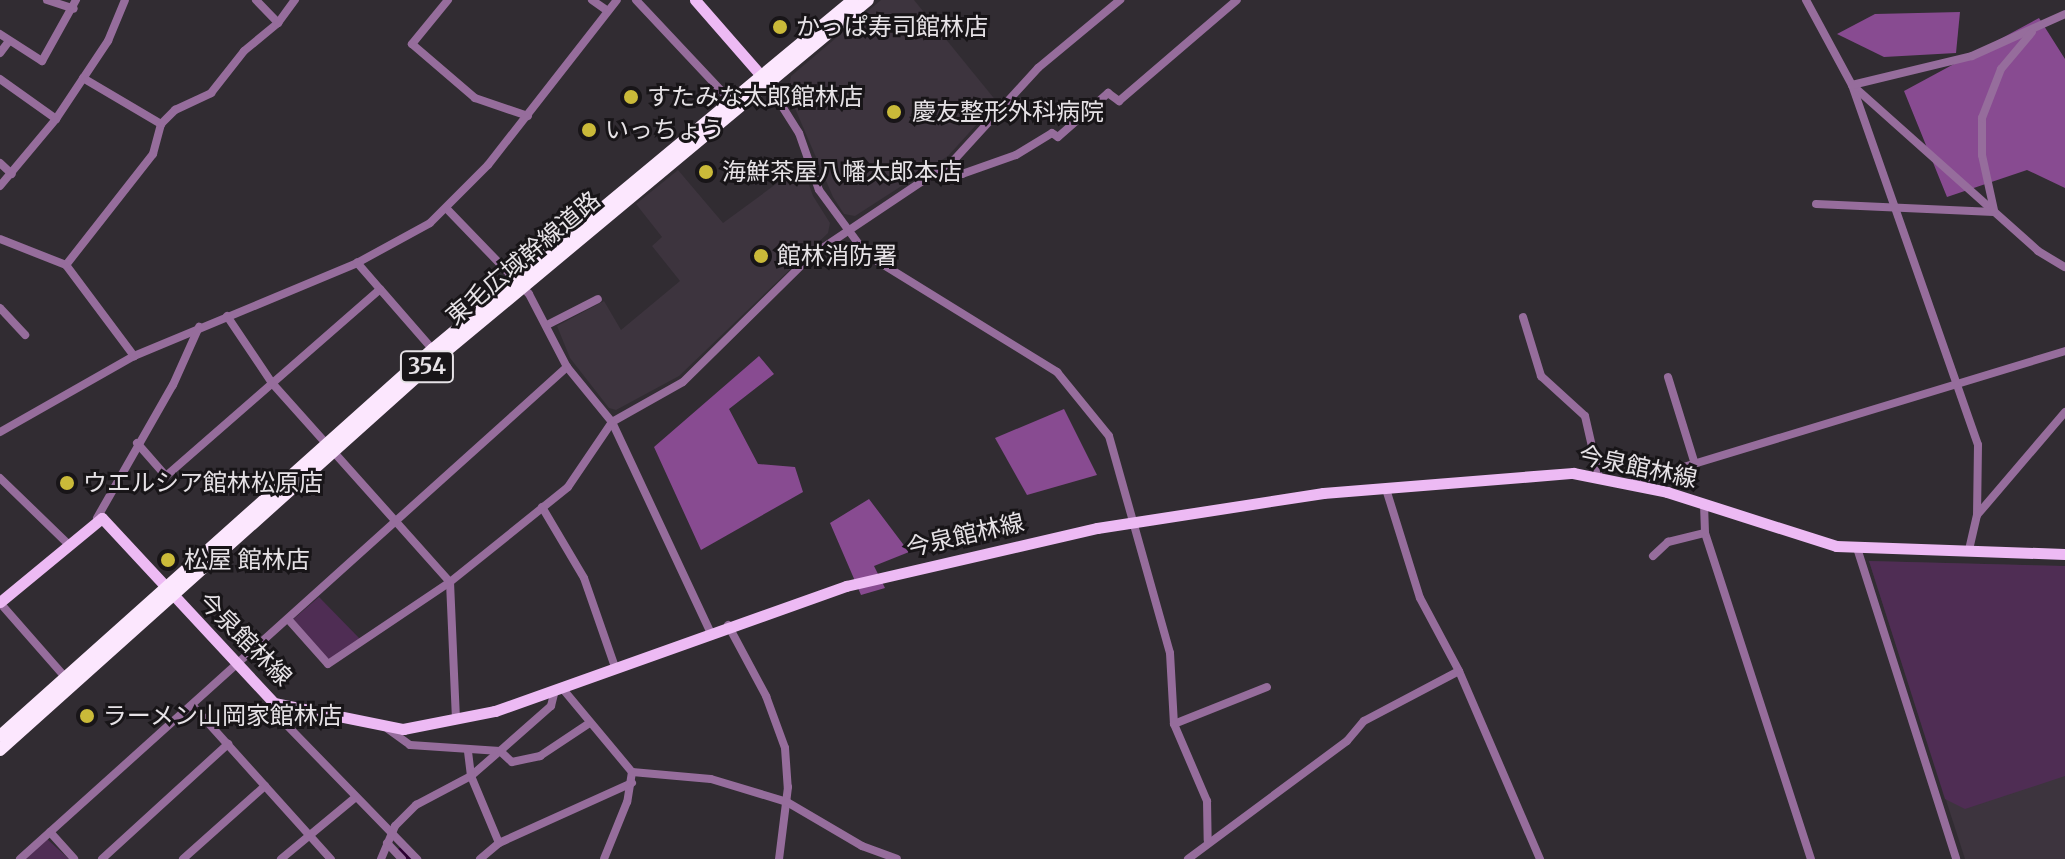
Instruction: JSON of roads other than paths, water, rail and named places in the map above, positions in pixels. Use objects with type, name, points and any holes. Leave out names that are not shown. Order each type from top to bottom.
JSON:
[{"type":"highway","name":"東毛広域幹線道路","points":[[518,283],[765,80],[868,0]]},
{"type":"highway","name":"東毛広域幹線道路","points":[[0,750],[168,591],[329,446],[731,101],[765,80],[851,1]]},
{"type":"highway","name":"東毛広域幹線道路","points":[[0,736],[168,591]]},
{"type":"main road","points":[[695,0],[765,80]]},
{"type":"main road","name":"今泉館林線","points":[[97,518],[105,519],[235,665],[274,703],[388,729],[456,719],[559,689],[728,624],[846,586],[1135,521],[1323,493],[1548,474],[1599,477],[1704,504],[1804,538],[1857,548],[2065,554]]},
{"type":"main road","points":[[0,603],[97,518]]},
{"type":"street","points":[[0,34],[42,61],[75,4],[47,0]]},
{"type":"street","points":[[0,186],[56,119],[108,41],[125,0]]},
{"type":"street","points":[[256,0],[278,23]]},
{"type":"street","points":[[66,265],[153,154],[161,124],[175,110],[211,93],[244,51],[278,23],[295,0]]},
{"type":"street","points":[[448,0],[412,44],[475,98],[528,116]]},
{"type":"street","points":[[592,0],[608,11]]},
{"type":"street","points":[[0,431],[134,356],[357,263],[447,209],[528,116],[617,0]]},
{"type":"street","points":[[636,0],[731,101]]},
{"type":"street","points":[[288,619],[328,664],[450,582],[568,487],[612,422],[683,382],[812,255],[932,176],[967,149],[1038,68],[1120,0]]},
{"type":"street","points":[[932,176],[962,174],[1016,155],[1052,133],[1058,137],[1108,93],[1119,101],[1237,0]]},
{"type":"street","points":[[1806,0],[1852,85],[1980,457],[1977,515],[1969,550]]},
{"type":"street","points":[[1852,85],[1972,56],[2033,32],[2065,14]]},
{"type":"street","points":[[1994,212],[1982,155],[1982,118],[2001,69],[2033,32]]},
{"type":"street","points":[[0,53],[9,41]]},
{"type":"street","points":[[83,78],[161,124]]},
{"type":"street","points":[[0,79],[56,119]]},
{"type":"street","points":[[765,80],[790,115],[819,190],[846,230],[879,264],[1035,356],[1075,389],[1109,436],[1170,653],[1174,724],[1203,787],[1208,840]]},
{"type":"street","points":[[1852,85],[2038,251],[2065,267]]},
{"type":"street","points":[[0,163],[12,174]]},
{"type":"street","points":[[1816,204],[1994,212]]},
{"type":"street","points":[[447,209],[518,283],[547,325],[567,367],[612,422],[710,631]]},
{"type":"street","points":[[0,239],[66,265],[134,356]]},
{"type":"street","points":[[357,263],[436,353]]},
{"type":"street","points":[[137,443],[166,476],[380,289]]},
{"type":"street","points":[[547,325],[598,299]]},
{"type":"street","points":[[1,312],[25,335]]},
{"type":"street","points":[[227,316],[272,383],[450,582],[456,719]]},
{"type":"street","points":[[1523,317],[1541,376],[1585,416],[1599,477]]},
{"type":"street","points":[[97,518],[137,443],[173,385],[199,327]]},
{"type":"street","points":[[1631,483],[1694,461],[2065,351]]},
{"type":"street","points":[[20,859],[567,367]]},
{"type":"street","points":[[1668,377],[1694,461]]},
{"type":"street","points":[[1977,515],[2065,412]]},
{"type":"street","points":[[0,478],[68,544]]},
{"type":"street","points":[[1386,489],[1420,598],[1459,671],[1540,859]]},
{"type":"street","points":[[1704,504],[1705,533],[1811,859]]},
{"type":"street","points":[[542,507],[584,578],[615,667]]},
{"type":"street","points":[[1653,556],[1668,542],[1705,533]]},
{"type":"street","points":[[1857,548],[1956,859]]},
{"type":"street","points":[[0,603],[65,677]]},
{"type":"street","points":[[728,624],[766,696],[785,748],[787,802],[779,859]]},
{"type":"street","points":[[1188,859],[1208,840],[1325,758],[1364,721],[1459,671]]},
{"type":"street","points":[[1174,724],[1267,687]]},
{"type":"street","points":[[381,859],[392,833],[416,805],[471,776],[551,706],[559,689],[632,772],[711,779],[787,802],[862,846],[897,859]]},
{"type":"street","points":[[274,703],[275,713],[417,859]]},
{"type":"street","points":[[193,706],[331,859]]},
{"type":"street","points":[[388,729],[410,745],[500,751],[512,762],[540,756],[588,724]]},
{"type":"street","points":[[102,859],[228,744]]},
{"type":"street","points":[[468,751],[471,776],[499,843]]},
{"type":"street","points":[[604,859],[632,783],[632,772]]},
{"type":"street","points":[[480,859],[499,843],[632,783]]},
{"type":"street","points":[[183,859],[265,786]]},
{"type":"street","points":[[281,859],[356,797]]},
{"type":"street","points":[[50,832],[74,859]]},
{"type":"street","points":[[387,843],[402,859]]},
{"type":"waterway","points":[[403,854],[408,859]]},
{"type":"place","name":"かっぱ寿司館林店","points":[[780,27]]},
{"type":"place","name":"すたみな太郎館林店","points":[[631,97]]},
{"type":"place","name":"慶友整形外科病院","points":[[894,112]]},
{"type":"place","name":"いっちょう","points":[[589,130]]},
{"type":"place","name":"海鮮茶屋八幡太郎本店","points":[[706,172]]},
{"type":"place","name":"館林消防署","points":[[761,256]]},
{"type":"place","name":"ウエルシア館林松原店","points":[[67,483]]},
{"type":"place","name":"松屋 館林店","points":[[168,560]]},
{"type":"place","name":"ラーメン山岡家館林店","points":[[87,716]]}]
